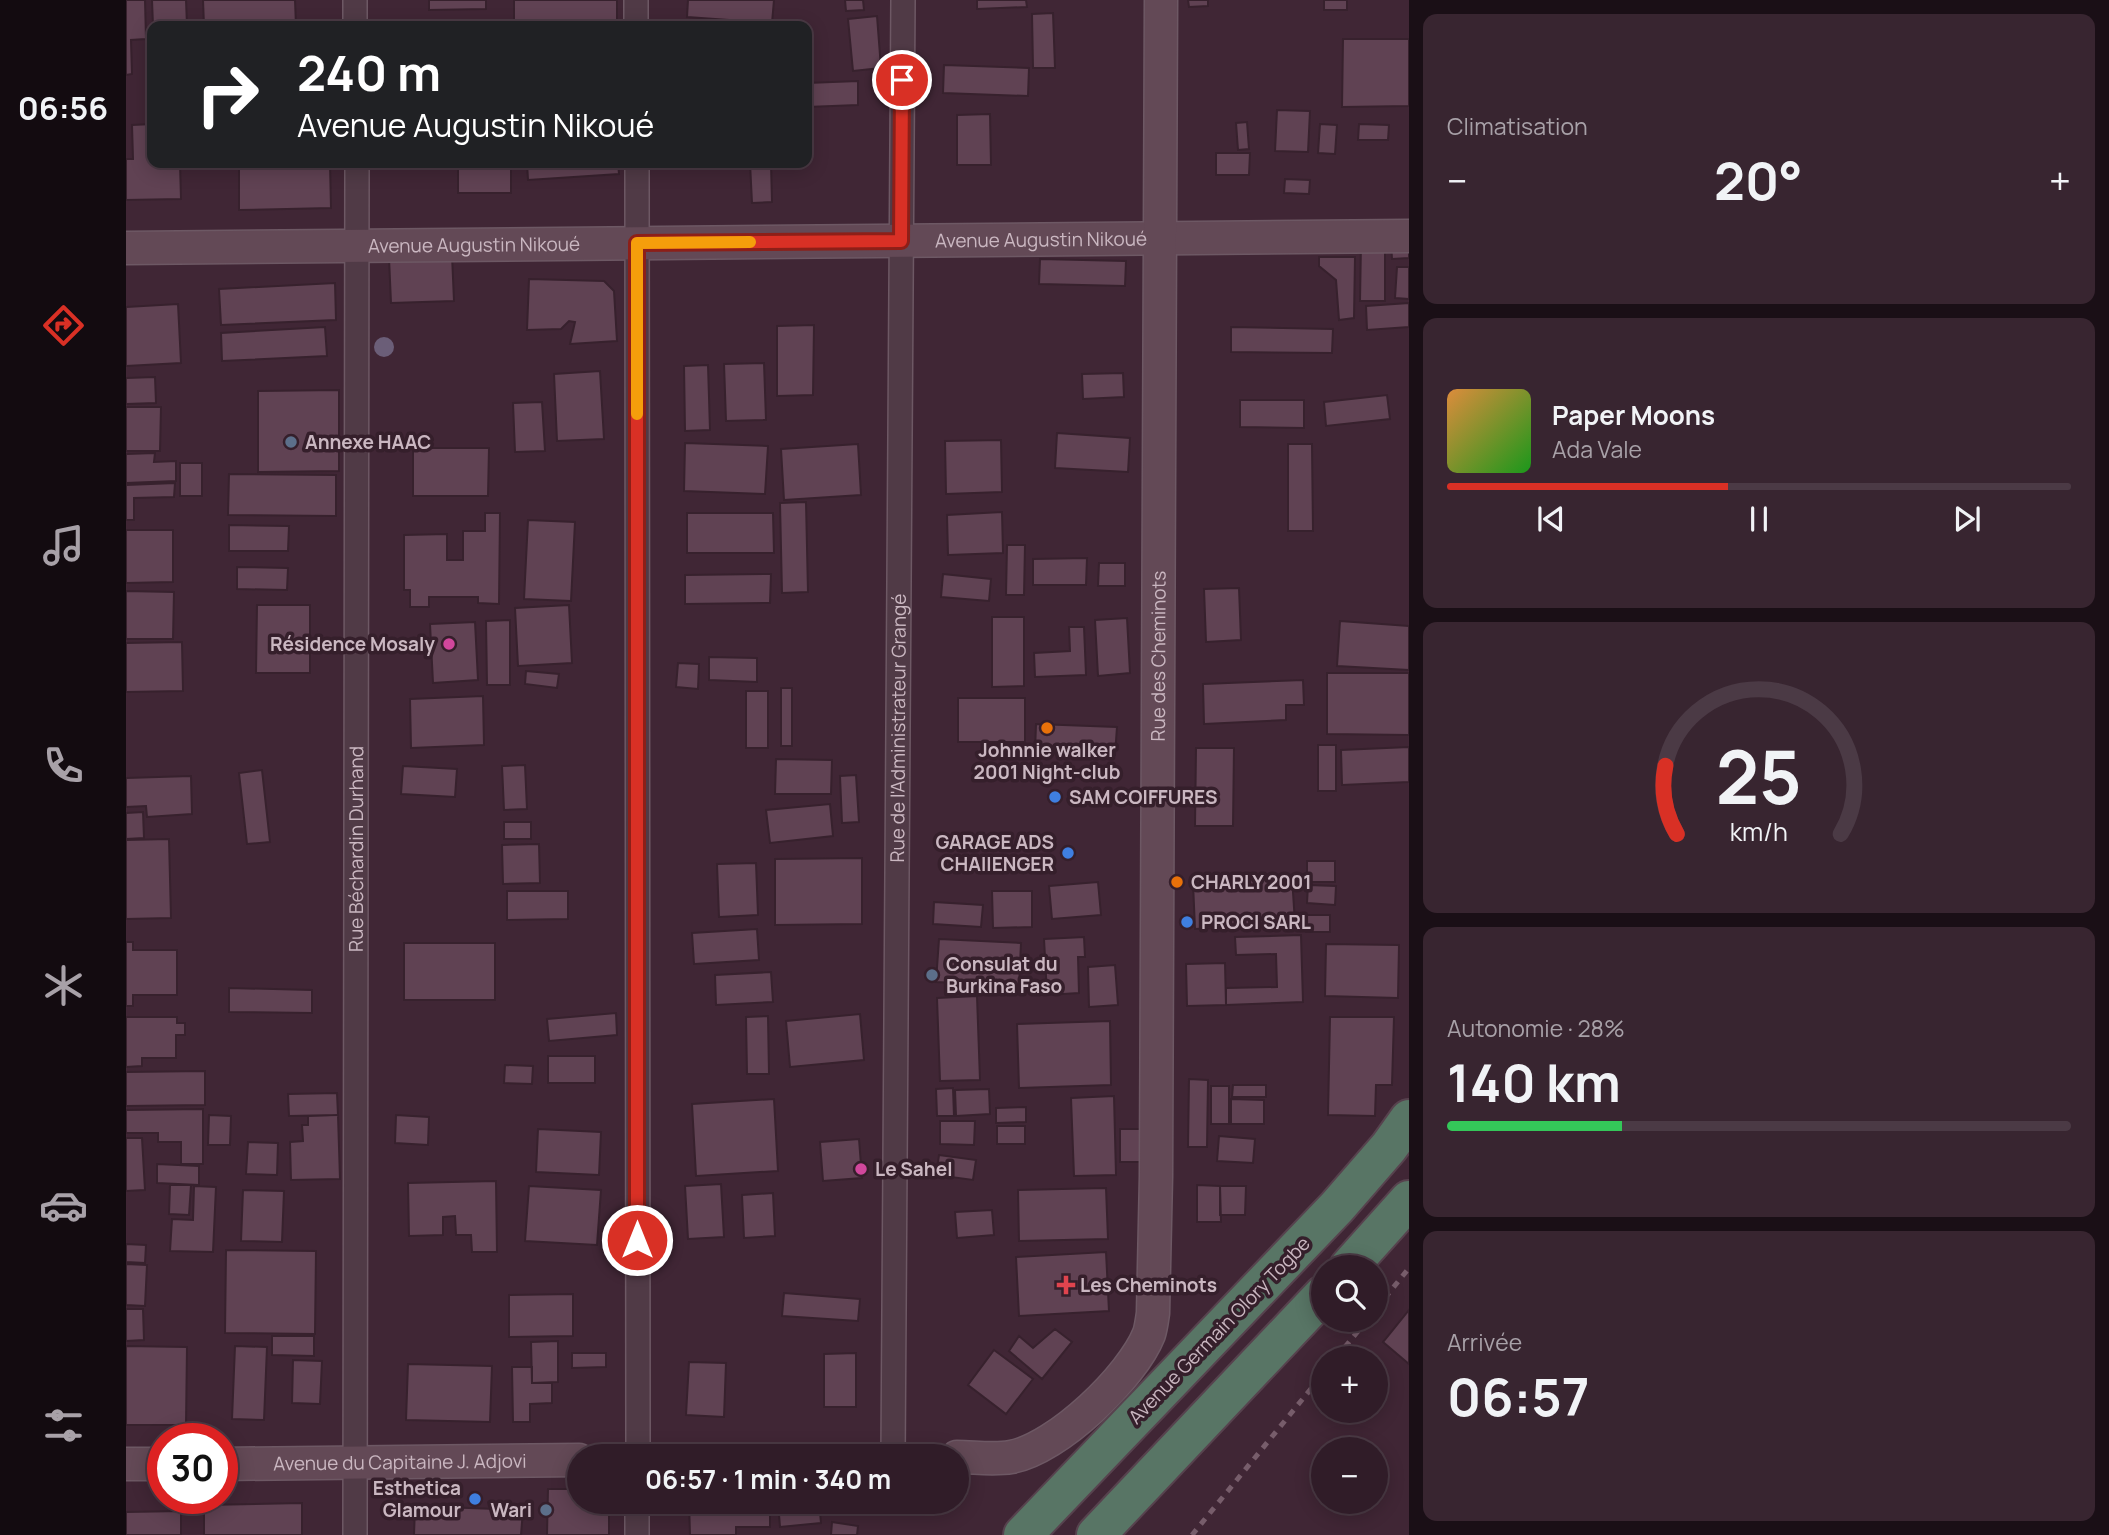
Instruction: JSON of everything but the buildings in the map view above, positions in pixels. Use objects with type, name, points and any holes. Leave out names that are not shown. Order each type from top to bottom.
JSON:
[{"type":"highway","name":"Avenue Germain Olory Togbe","points":[[1023,1535],[1337,1207],[1389,1147],[1409,1119]]},
{"type":"highway","points":[[1360,1255],[1409,1200]]},
{"type":"highway","points":[[1101,1532],[1311,1308]]},
{"type":"street","points":[[355,0],[355,21]]},
{"type":"street","points":[[636,0],[636,21]]},
{"type":"street","name":"Rue de l'Administrateur Grangé","points":[[893,1444],[903,0]]},
{"type":"street","name":"Rue des Cheminots","points":[[969,1457],[1011,1457],[1040,1447],[1069,1428],[1128,1368],[1149,1333],[1153,1313],[1161,0]]},
{"type":"street","name":"Rue Béchardin Durhand","points":[[355,1535],[357,168]]},
{"type":"street","points":[[637,168],[638,1444]]},
{"type":"street","name":"Avenue Augustin Nikoué","points":[[126,248],[1409,236]]},
{"type":"street","name":"Avenue du Capitaine J. Adjovi","points":[[238,1464],[567,1460]]},
{"type":"street","points":[[126,1464],[147,1464]]},
{"type":"street","points":[[637,1535],[638,1514]]},
{"type":"railway","points":[[1388,1294],[1409,1268]]},
{"type":"railway","points":[[1346,1346],[1357,1332]]},
{"type":"railway","points":[[1192,1535],[1311,1389]]},
{"type":"slow traffic","points":[[637,414],[637,243],[750,242]]},
{"type":"place","name":"Annexe HAAC","points":[[291,442]]},
{"type":"place","name":"Résidence Mosaly","points":[[449,644]]},
{"type":"place","name":"Johnnie walker 2001 Night-club","points":[[1047,728]]},
{"type":"place","name":"SAM COIFFURES","points":[[1055,797]]},
{"type":"place","name":"GARAGE ADS CHAIIENGER","points":[[1068,853]]},
{"type":"place","name":"CHARLY 2001","points":[[1177,882]]},
{"type":"place","name":"PROCI SARL","points":[[1187,922]]},
{"type":"place","name":"Consulat du Burkina Faso","points":[[932,975]]},
{"type":"place","name":"Le Sahel","points":[[861,1169]]},
{"type":"place","name":"Les Cheminots","points":[[1066,1285]]},
{"type":"place","name":"Esthetica Glamour","points":[[475,1499]]},
{"type":"place","name":"Wari","points":[[546,1510]]},
{"type":"route","points":[[637,1240],[637,243],[901,241],[902,80]]}]
